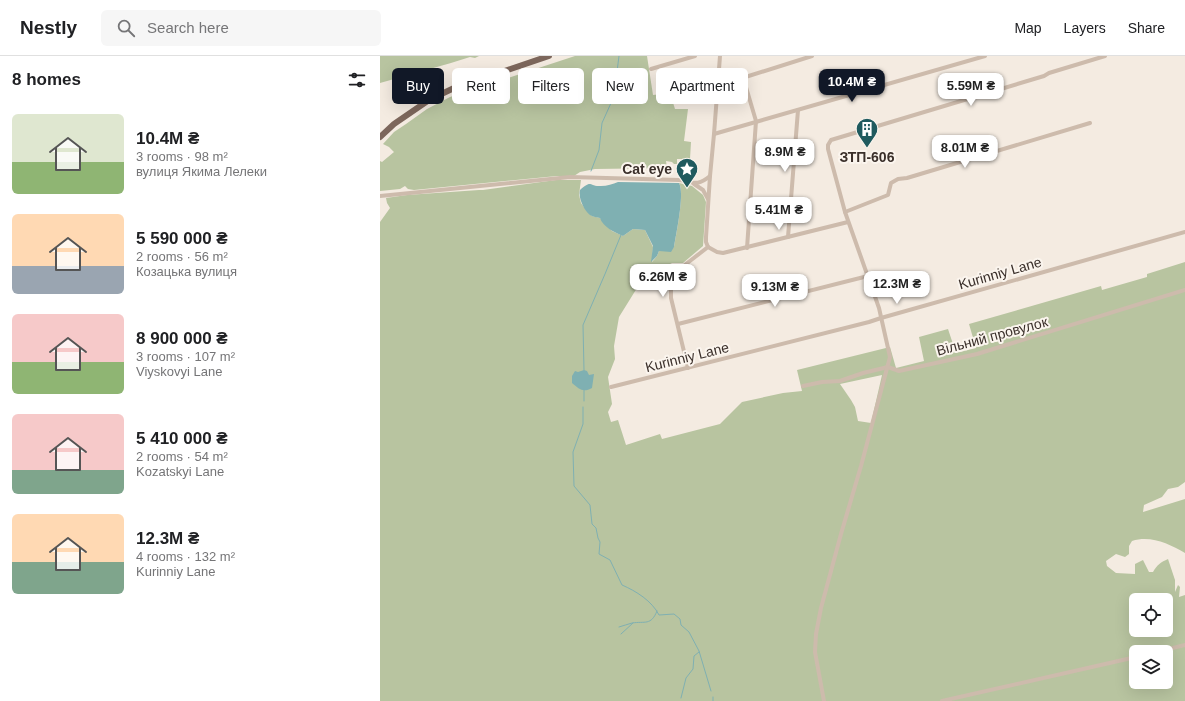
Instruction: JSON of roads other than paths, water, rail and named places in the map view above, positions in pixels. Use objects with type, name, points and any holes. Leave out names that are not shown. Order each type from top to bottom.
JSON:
[{"type":"main road","points":[[380,137],[394,124],[429,100],[454,88],[549,56]]},
{"type":"street","points":[[651,69],[695,56]]},
{"type":"street","points":[[719,68],[720,56]]},
{"type":"street","points":[[748,75],[812,56]]},
{"type":"street","points":[[714,134],[985,56]]},
{"type":"street","points":[[824,701],[816,652],[816,634],[821,608],[890,358],[879,308],[848,222],[828,149],[828,144],[831,140],[950,105],[1044,76],[1049,72],[1105,56]]},
{"type":"street","points":[[747,248],[756,122],[748,94]]},
{"type":"street","points":[[716,104],[708,199],[706,237],[708,247],[717,252],[723,253],[848,222]]},
{"type":"street","points":[[788,237],[798,110]]},
{"type":"street","points":[[845,212],[888,195],[891,183],[898,179],[907,178],[1090,123]]},
{"type":"street","points":[[694,184],[704,181],[710,176]]},
{"type":"street","points":[[380,196],[570,177],[687,181],[703,190],[708,199]]},
{"type":"street","name":"Kurinniy Lane","points":[[611,387],[869,322],[1185,232]]},
{"type":"street","points":[[688,368],[671,298],[671,286],[677,274],[686,264],[708,247]]},
{"type":"street","points":[[678,324],[868,276]]},
{"type":"street","name":"Вільний провулок","points":[[803,386],[822,382],[840,381],[863,372],[888,368],[899,371],[977,354],[1185,290]]},
{"type":"street","points":[[1173,648],[1185,645]]},
{"type":"street","points":[[942,701],[1129,659]]},
{"type":"water","points":[[618,182],[679,183],[681,188],[680,214],[674,247],[671,252],[659,251],[657,256],[651,262],[653,246],[645,230],[633,229],[623,236],[609,229],[600,218],[591,216],[588,213],[582,204],[580,190],[589,184],[603,186]]},
{"type":"water","points":[[584,370],[587,371],[589,375],[594,374],[592,388],[586,390],[579,389],[572,383],[572,376],[575,371],[578,372]]},
{"type":"waterway","points":[[591,171],[599,150],[602,123],[611,103],[615,87],[619,56]]},
{"type":"waterway","points":[[584,370],[583,325],[621,235]]},
{"type":"waterway","points":[[584,389],[584,401]]},
{"type":"waterway","points":[[583,407],[583,424],[573,452],[574,486],[590,505],[592,524],[596,528],[600,542],[599,554],[610,560],[622,585],[643,597],[652,605],[659,615],[674,614],[680,619],[681,625],[689,632],[699,651],[711,691]]},
{"type":"waterway","points":[[619,627],[632,623],[650,621],[655,616],[657,611]]},
{"type":"waterway","points":[[621,634],[633,623]]},
{"type":"waterway","points":[[681,698],[686,678],[693,669],[694,656],[699,652]]},
{"type":"place","name":"ЗТП-606","points":[[867,148]]},
{"type":"place","name":"Cat eye","points":[[687,188]]}]
